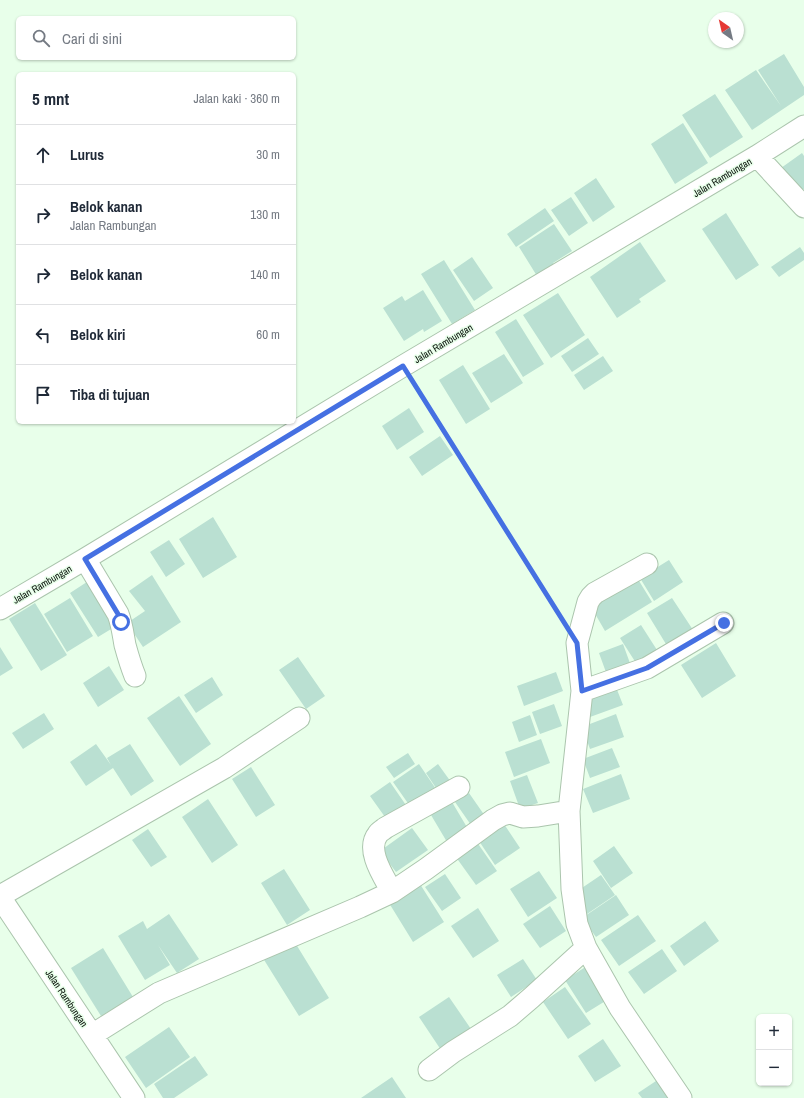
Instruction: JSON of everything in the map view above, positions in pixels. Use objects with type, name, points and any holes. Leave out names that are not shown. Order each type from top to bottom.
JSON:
[{"type":"street","name":"Jalan Rambungan","points":[[0,609],[403,366],[757,156],[804,126]]},
{"type":"street","points":[[757,156],[804,207]]},
{"type":"street","points":[[85,559],[118,614],[127,653],[136,676]]},
{"type":"street","points":[[647,564],[595,593],[591,597],[588,602],[577,643],[582,691],[569,811],[572,889],[577,924],[586,948],[620,1008],[681,1098]]},
{"type":"street","points":[[582,691],[647,668],[724,623]]},
{"type":"street","points":[[0,896],[224,768],[299,718]]},
{"type":"street","points":[[392,892],[374,857],[374,842],[378,834],[385,828],[459,787]]},
{"type":"street","points":[[92,1035],[159,993],[392,892],[502,815],[510,813],[523,817],[569,811]]},
{"type":"street","name":"Jalan Rambungan","points":[[0,896],[134,1098]]},
{"type":"street","points":[[429,1070],[453,1052],[510,1016],[586,948]]},
{"type":"path","points":[[403,366],[577,643]]},
{"type":"building","points":[[784,54],[804,87],[804,95],[752,130],[725,90],[756,70],[781,106],[758,70]]},
{"type":"building","points":[[715,94],[743,137],[710,158],[682,115]]},
{"type":"building","points":[[683,123],[708,163],[675,184],[651,144]]},
{"type":"building","points":[[802,153],[804,156],[804,189],[798,193],[781,168]]},
{"type":"building","points":[[596,178],[615,207],[593,222],[574,193]]},
{"type":"building","points":[[571,197],[588,223],[569,236],[551,210]]},
{"type":"building","points":[[545,208],[554,221],[516,247],[507,234]]},
{"type":"building","points":[[726,213],[759,265],[736,280],[702,229]]},
{"type":"building","points":[[554,224],[572,251],[553,263],[554,265],[537,276],[519,247]]},
{"type":"building","points":[[640,242],[666,281],[639,299],[641,302],[617,318],[590,277]]},
{"type":"building","points":[[800,247],[804,253],[804,260],[779,277],[771,267]]},
{"type":"building","points":[[472,257],[493,288],[474,301],[453,270]]},
{"type":"building","points":[[444,260],[475,310],[452,324],[421,274]]},
{"type":"building","points":[[423,290],[442,321],[424,332],[423,329],[404,341],[383,308],[402,296],[405,301]]},
{"type":"building","points":[[558,293],[585,335],[551,358],[523,315]]},
{"type":"building","points":[[516,319],[544,364],[523,377],[495,332]]},
{"type":"building","points":[[588,338],[599,354],[572,372],[561,356]]},
{"type":"building","points":[[504,354],[523,383],[491,403],[472,373]]},
{"type":"building","points":[[603,356],[613,371],[584,390],[574,375]]},
{"type":"building","points":[[463,365],[490,409],[466,424],[439,380]]},
{"type":"building","points":[[409,408],[424,432],[397,450],[382,426]]},
{"type":"building","points":[[440,436],[453,455],[422,476],[409,457]]},
{"type":"building","points":[[213,517],[237,557],[203,578],[179,539]]},
{"type":"building","points":[[169,540],[185,564],[166,577],[150,552]]},
{"type":"building","points":[[669,560],[683,582],[654,601],[640,578]]},
{"type":"building","points":[[152,575],[181,622],[143,647],[127,623],[145,611],[129,591]]},
{"type":"building","points":[[636,576],[652,602],[605,631],[590,605]]},
{"type":"building","points":[[93,578],[121,623],[98,637],[70,593]]},
{"type":"building","points":[[70,598],[93,636],[67,652],[44,614]]},
{"type":"building","points":[[672,598],[695,633],[669,649],[647,613]]},
{"type":"building","points":[[35,603],[67,655],[41,671],[9,619]]},
{"type":"building","points":[[641,625],[657,650],[636,663],[620,638]]},
{"type":"building","points":[[716,643],[736,676],[702,698],[681,665]]},
{"type":"building","points":[[623,644],[631,666],[607,675],[599,653]]},
{"type":"building","points":[[0,647],[13,668],[0,676]]},
{"type":"building","points":[[298,657],[325,696],[306,709],[279,670]]},
{"type":"building","points":[[109,666],[124,690],[98,707],[83,683]]},
{"type":"building","points":[[556,672],[563,691],[524,706],[517,686]]},
{"type":"building","points":[[212,677],[223,695],[196,713],[184,695]]},
{"type":"building","points":[[614,682],[623,705],[590,717],[581,695]]},
{"type":"building","points":[[179,696],[211,744],[180,766],[147,718]]},
{"type":"building","points":[[554,704],[562,726],[540,734],[532,712]]},
{"type":"building","points":[[44,713],[54,729],[23,749],[12,733]]},
{"type":"building","points":[[616,714],[624,737],[590,749],[582,727]]},
{"type":"building","points":[[530,715],[537,735],[519,742],[512,722]]},
{"type":"building","points":[[541,739],[550,763],[514,777],[505,752]]},
{"type":"building","points":[[96,744],[111,765],[107,758],[130,744],[154,781],[131,796],[113,768],[86,786],[70,762]]},
{"type":"building","points":[[612,748],[620,767],[590,778],[583,759]]},
{"type":"building","points":[[408,753],[415,764],[394,778],[386,767]]},
{"type":"building","points":[[419,764],[438,792],[412,809],[393,782]]},
{"type":"building","points":[[438,764],[451,782],[438,791],[426,773]]},
{"type":"building","points":[[251,767],[275,805],[256,817],[232,779]]},
{"type":"building","points":[[621,774],[630,799],[593,813],[583,789]]},
{"type":"building","points":[[527,775],[538,803],[520,809],[510,781]]},
{"type":"building","points":[[390,782],[410,811],[390,824],[370,796]]},
{"type":"building","points":[[469,793],[485,816],[471,825],[455,802]]},
{"type":"building","points":[[208,799],[238,845],[212,863],[182,817]]},
{"type":"building","points":[[452,802],[468,829],[447,842],[431,815]]},
{"type":"building","points":[[502,821],[520,848],[495,865],[477,838]]},
{"type":"building","points":[[412,828],[428,850],[396,872],[380,851]]},
{"type":"building","points":[[148,829],[167,857],[151,867],[132,840]]},
{"type":"building","points":[[474,838],[497,871],[476,885],[453,853]]},
{"type":"building","points":[[614,846],[633,873],[611,888],[593,861]]},
{"type":"building","points":[[284,869],[310,910],[287,925],[261,883]]},
{"type":"building","points":[[539,871],[557,898],[528,917],[510,889]]},
{"type":"building","points":[[445,874],[461,898],[442,911],[425,887]]},
{"type":"building","points":[[601,875],[615,895],[587,914],[573,894]]},
{"type":"building","points":[[420,884],[444,922],[413,942],[389,903]]},
{"type":"building","points":[[616,895],[629,915],[596,937],[582,918]]},
{"type":"building","points":[[550,906],[566,931],[540,948],[523,924]]},
{"type":"building","points":[[478,908],[499,941],[473,958],[451,926]]},
{"type":"building","points":[[169,914],[199,959],[177,973],[158,945],[170,965],[145,980],[118,936],[143,921],[147,929]]},
{"type":"building","points":[[638,915],[656,941],[619,966],[601,940]]},
{"type":"building","points":[[705,921],[719,941],[684,966],[670,946]]},
{"type":"building","points":[[291,936],[329,998],[299,1016],[261,955]]},
{"type":"building","points":[[103,948],[133,997],[101,1016],[71,968]]},
{"type":"building","points":[[662,949],[677,971],[644,994],[628,972]]},
{"type":"building","points":[[523,959],[537,980],[511,997],[497,975]]},
{"type":"building","points":[[587,966],[607,1000],[586,1013],[565,980]]},
{"type":"building","points":[[565,987],[591,1024],[568,1039],[543,1002]]},
{"type":"building","points":[[449,997],[471,1029],[441,1050],[419,1017]]},
{"type":"building","points":[[169,1027],[190,1057],[146,1088],[125,1057]]},
{"type":"building","points":[[603,1039],[621,1066],[595,1082],[578,1056]]},
{"type":"building","points":[[195,1056],[208,1075],[174,1098],[163,1098],[154,1084]]},
{"type":"building","points":[[665,1075],[681,1098],[642,1098],[638,1093]]},
{"type":"building","points":[[392,1077],[406,1098],[361,1098]]},
{"type":"route","points":[[121,622],[118,614],[85,559],[403,366],[577,643],[582,691],[647,668],[724,623]]}]
